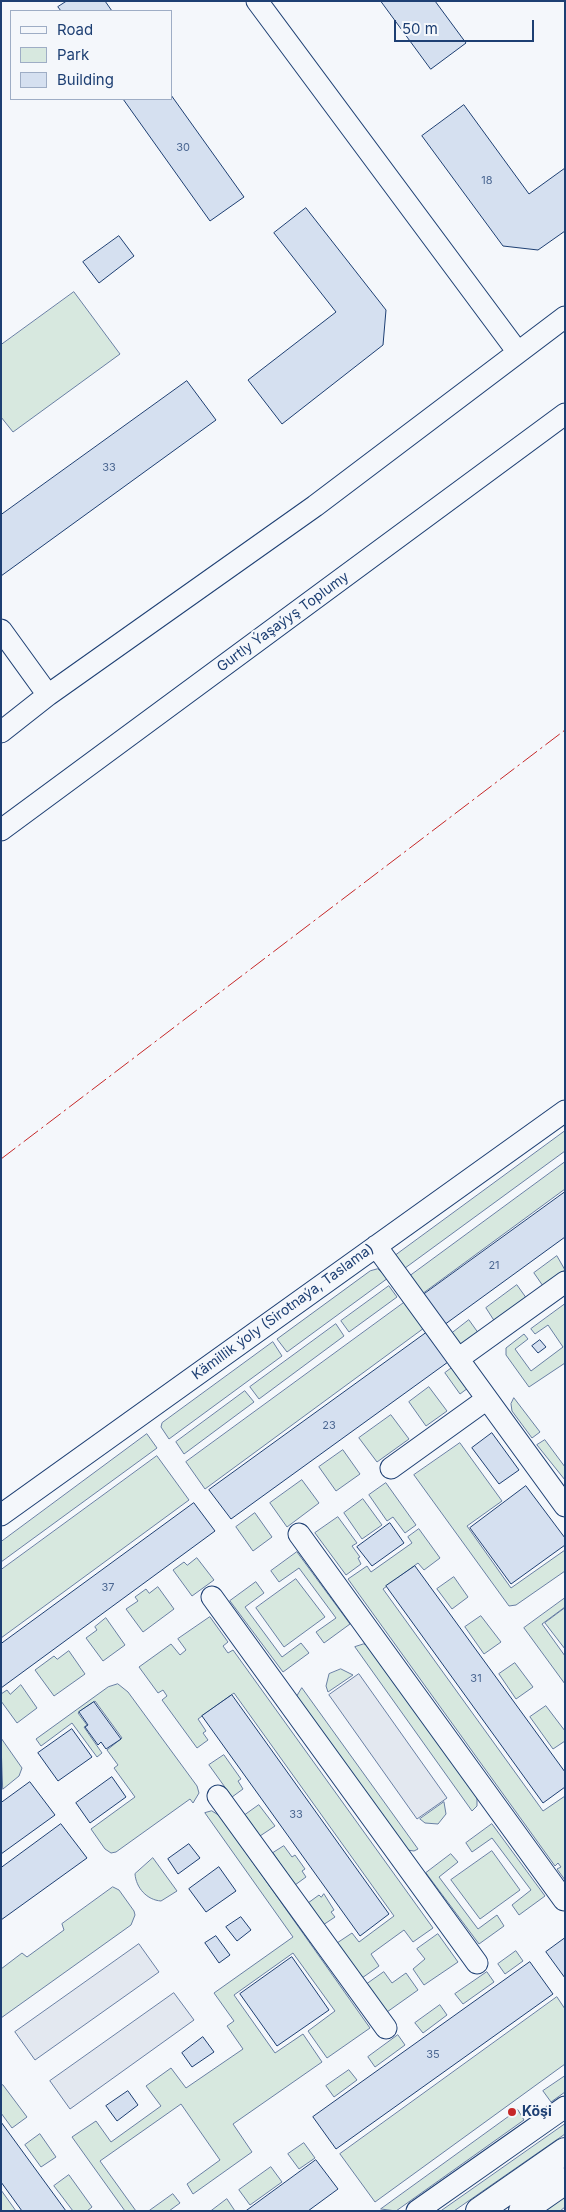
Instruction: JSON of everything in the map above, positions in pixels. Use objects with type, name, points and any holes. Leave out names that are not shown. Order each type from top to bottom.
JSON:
[{"type":"main road","points":[[479,2211],[565,2151]]},
{"type":"main road","points":[[522,2211],[565,2180]]},
{"type":"street","points":[[257,1],[517,352]]},
{"type":"street","points":[[1,732],[48,695],[315,506],[565,317]]},
{"type":"street","name":"Gurtly Ýaşaýyş Toplumy","points":[[1,830],[565,414]]},
{"type":"street","points":[[1,630],[48,695]]},
{"type":"street","name":"Kämillik ýoly (Sirotnaýa, Taslama)","points":[[1,1515],[565,1110]]},
{"type":"street","points":[[376,1246],[565,1506]]},
{"type":"street","points":[[458,1359],[565,1282]]},
{"type":"street","points":[[391,1468],[487,1399]]},
{"type":"street","points":[[299,1534],[564,1900]]},
{"type":"street","points":[[212,1597],[477,1963]]},
{"type":"street","points":[[218,1796],[386,2028]]},
{"type":"street","points":[[417,2211],[565,2107]]},
{"type":"green space","points":[[74,292],[120,354],[13,432],[1,417],[1,345]]},
{"type":"green space","points":[[565,1131],[565,1151],[401,1271],[392,1258]]},
{"type":"green space","points":[[565,1162],[565,1189],[422,1294],[410,1276]]},
{"type":"green space","points":[[557,1256],[565,1270],[543,1286],[534,1273]]},
{"type":"green space","points":[[378,1269],[388,1278],[287,1352],[277,1339],[370,1271]]},
{"type":"green space","points":[[517,1285],[527,1299],[495,1322],[486,1308]]},
{"type":"green space","points":[[389,1286],[397,1297],[349,1332],[341,1321]]},
{"type":"green space","points":[[405,1302],[424,1328],[205,1489],[186,1462]]},
{"type":"green space","points":[[565,1304],[565,1363],[529,1387],[506,1355],[506,1348],[524,1334],[528,1339],[515,1349],[531,1371],[563,1347],[548,1325],[535,1334],[531,1329]]},
{"type":"green space","points":[[469,1320],[479,1334],[461,1344],[451,1334]]},
{"type":"green space","points":[[336,1324],[344,1336],[259,1399],[250,1387]]},
{"type":"green space","points":[[273,1342],[282,1356],[169,1439],[161,1427],[162,1423]]},
{"type":"green space","points":[[453,1367],[468,1388],[460,1394],[445,1373]]},
{"type":"green space","points":[[429,1387],[447,1411],[426,1426],[409,1402]]},
{"type":"green space","points":[[245,1391],[254,1402],[184,1454],[176,1442]]},
{"type":"green space","points":[[514,1398],[540,1432],[532,1438],[512,1411],[511,1404]]},
{"type":"green space","points":[[391,1415],[409,1439],[377,1462],[359,1438]]},
{"type":"green space","points":[[147,1434],[157,1448],[1,1562],[1,1542]]},
{"type":"green space","points":[[545,1440],[565,1467],[565,1480],[537,1445]]},
{"type":"green space","points":[[460,1443],[502,1501],[467,1526],[511,1588],[565,1550],[565,1571],[516,1605],[509,1606],[414,1475]]},
{"type":"green space","points":[[343,1450],[360,1474],[336,1491],[319,1467]]},
{"type":"green space","points":[[157,1456],[189,1500],[1,1638],[1,1570]]},
{"type":"green space","points":[[302,1480],[319,1503],[287,1527],[270,1503]]},
{"type":"green space","points":[[386,1483],[416,1525],[405,1533],[393,1517],[387,1521],[369,1495]]},
{"type":"green space","points":[[363,1499],[382,1525],[362,1539],[344,1513]]},
{"type":"green space","points":[[255,1513],[272,1537],[253,1551],[236,1527]]},
{"type":"green space","points":[[338,1517],[357,1543],[352,1546],[360,1557],[358,1558],[361,1564],[346,1575],[315,1533]]},
{"type":"green space","points":[[419,1529],[440,1558],[424,1570],[418,1563],[383,1589],[543,1811],[565,1796],[565,1880],[557,1869],[561,1867],[558,1863],[555,1866],[348,1579],[367,1566],[371,1572],[412,1543],[408,1537]]},
{"type":"green space","points":[[297,1552],[350,1624],[324,1643],[316,1632],[336,1618],[299,1568],[279,1582],[271,1571]]},
{"type":"green space","points":[[197,1558],[214,1580],[192,1596],[173,1570],[184,1562],[187,1565]]},
{"type":"green space","points":[[454,1577],[468,1597],[452,1609],[437,1589]]},
{"type":"green space","points":[[296,1579],[325,1617],[284,1647],[256,1608]]},
{"type":"green space","points":[[256,1582],[264,1593],[245,1607],[282,1657],[301,1643],[309,1653],[283,1672],[230,1601]]},
{"type":"green space","points":[[158,1587],[174,1609],[143,1632],[126,1609],[138,1601],[135,1597],[146,1589],[149,1593]]},
{"type":"green space","points":[[565,1598],[565,1607],[542,1624],[565,1656],[565,1684],[524,1628]]},
{"type":"green space","points":[[565,1608],[565,1649],[545,1623]]},
{"type":"green space","points":[[481,1616],[501,1642],[484,1654],[465,1627]]},
{"type":"green space","points":[[210,1617],[228,1642],[223,1646],[228,1653],[233,1650],[433,1928],[413,1942],[404,1930],[371,1954],[379,1966],[362,1978],[337,1943],[352,1933],[359,1942],[394,1916],[234,1693],[198,1719],[206,1731],[203,1733],[208,1740],[197,1748],[162,1700],[167,1696],[163,1690],[158,1693],[139,1667],[171,1644],[180,1655],[186,1650],[178,1639]]},
{"type":"green space","points":[[106,1618],[125,1645],[103,1661],[86,1638],[97,1630],[95,1627]]},
{"type":"green space","points":[[364,1644],[369,1646],[477,1796],[477,1806],[472,1811],[355,1647]]},
{"type":"green space","points":[[69,1651],[85,1674],[54,1696],[35,1670],[54,1656],[57,1659]]},
{"type":"green space","points":[[515,1663],[533,1687],[516,1699],[499,1674]]},
{"type":"green space","points":[[341,1669],[353,1675],[328,1692],[326,1686],[329,1674]]},
{"type":"green space","points":[[118,1684],[128,1692],[197,1786],[199,1793],[193,1803],[190,1799],[116,1852],[111,1853],[105,1849],[91,1829],[135,1797],[114,1768],[118,1765],[107,1750],[122,1738],[95,1701],[78,1713],[87,1725],[84,1727],[102,1753],[97,1757],[72,1723],[41,1746],[36,1739],[108,1687]]},
{"type":"green space","points":[[21,1685],[37,1708],[17,1723],[1,1701],[1,1694],[7,1690],[10,1694]]},
{"type":"green space","points":[[302,1688],[418,1849],[414,1851],[407,1850],[296,1698]]},
{"type":"green space","points":[[546,1706],[565,1731],[565,1741],[553,1749],[530,1717]]},
{"type":"green space","points":[[1,1738],[22,1768],[19,1776],[3,1789]]},
{"type":"green space","points":[[224,1755],[241,1779],[238,1781],[243,1789],[232,1797],[209,1765]]},
{"type":"green space","points":[[444,1802],[446,1814],[438,1824],[425,1823],[420,1819]]},
{"type":"green space","points":[[259,1805],[275,1826],[260,1836],[245,1815]]},
{"type":"green space","points":[[212,1811],[220,1816],[370,2028],[327,2058],[308,2031],[335,2011],[293,1953],[234,1995],[275,2053],[303,2034],[322,2062],[233,2124],[252,2152],[193,2194],[187,2184],[220,2160],[181,2104],[100,2161],[136,2211],[125,2211],[72,2137],[96,2121],[111,2142],[161,2106],[146,2086],[171,2068],[186,2088],[243,2049],[227,2026],[234,2021],[214,1993],[293,1937],[205,1813]]},
{"type":"green space","points":[[492,1824],[545,1896],[519,1915],[512,1905],[531,1890],[492,1838],[472,1852],[466,1843]]},
{"type":"green space","points":[[284,1846],[292,1857],[295,1855],[305,1869],[302,1871],[306,1877],[295,1885],[273,1853]]},
{"type":"green space","points":[[492,1851],[520,1890],[480,1919],[451,1880]]},
{"type":"green space","points":[[451,1854],[458,1862],[439,1877],[478,1929],[497,1915],[504,1926],[479,1944],[426,1873]]},
{"type":"green space","points":[[153,1858],[177,1891],[161,1901],[147,1896],[143,1892],[135,1874]]},
{"type":"green space","points":[[113,1887],[119,1890],[134,1911],[135,1915],[131,1925],[1,2018],[1,1969],[22,1953],[27,1957],[64,1930],[62,1924]]},
{"type":"green space","points":[[324,1894],[334,1910],[331,1912],[335,1917],[323,1925],[308,1903],[319,1895],[321,1897]]},
{"type":"green space","points":[[438,1934],[458,1962],[424,1985],[413,1969],[425,1959],[417,1949]]},
{"type":"green space","points":[[516,1951],[523,1961],[505,1974],[498,1964]]},
{"type":"green space","points":[[384,1972],[392,1983],[406,1973],[418,1990],[387,2012],[367,1984]]},
{"type":"green space","points":[[487,1972],[494,1982],[463,2004],[455,1994]]},
{"type":"green space","points":[[557,1997],[565,2009],[565,2064],[375,2202],[340,2154]]},
{"type":"green space","points":[[440,2005],[447,2015],[423,2033],[415,2023]]},
{"type":"green space","points":[[398,2035],[405,2045],[375,2067],[368,2057]]},
{"type":"green space","points":[[349,2070],[357,2080],[334,2097],[326,2086]]},
{"type":"green space","points":[[565,2076],[565,2092],[551,2102],[543,2091]]},
{"type":"green space","points":[[3,2085],[27,2117],[12,2128],[1,2113],[1,2086]]},
{"type":"green space","points":[[518,2110],[524,2120],[396,2211],[381,2209]]},
{"type":"green space","points":[[565,2124],[565,2134],[454,2211],[441,2211]]},
{"type":"green space","points":[[40,2134],[56,2157],[41,2167],[25,2145]]},
{"type":"green space","points":[[304,2143],[315,2158],[299,2169],[288,2154]]},
{"type":"green space","points":[[271,2167],[282,2182],[250,2205],[239,2190]]},
{"type":"green space","points":[[69,2175],[92,2207],[87,2211],[73,2211],[54,2186]]},
{"type":"green space","points":[[1,2190],[16,2211],[1,2211]]},
{"type":"green space","points":[[173,2194],[180,2203],[169,2211],[149,2211]]},
{"type":"green space","points":[[565,2196],[565,2207],[560,2211],[543,2211]]},
{"type":"green space","points":[[227,2199],[235,2211],[211,2211]]},
{"type":"shaded area","points":[[359,1674],[447,1798],[417,1819],[329,1695]]},
{"type":"shaded area","points":[[139,1944],[159,1972],[35,2060],[15,2032]]},
{"type":"shaded area","points":[[174,1993],[194,2020],[70,2109],[50,2081]]},
{"type":"building","points":[[67,1],[105,1],[111,10],[60,10],[58,7]]},
{"type":"building","points":[[381,1],[435,1],[466,43],[431,69]]},
{"type":"building","points":[[172,96],[244,197],[210,221],[124,100],[172,100]]},
{"type":"building","points":[[464,105],[529,194],[565,168],[565,231],[538,250],[503,246],[422,136]]},
{"type":"building","points":[[306,208],[386,310],[383,345],[282,424],[248,380],[336,312],[274,233]]},
{"type":"building","points":[[119,236],[134,256],[99,283],[83,262]]},
{"type":"building","points":[[187,381],[216,420],[1,576],[1,515]]},
{"type":"building","points":[[565,1192],[565,1237],[444,1325],[423,1295]]},
{"type":"building","points":[[426,1333],[448,1362],[231,1519],[209,1490]]},
{"type":"building","points":[[540,1340],[546,1347],[538,1353],[532,1346]]},
{"type":"building","points":[[492,1433],[519,1470],[499,1484],[472,1448]]},
{"type":"building","points":[[526,1486],[565,1538],[565,1545],[511,1584],[470,1528]]},
{"type":"building","points":[[194,1503],[215,1531],[1,1688],[1,1644]]},
{"type":"building","points":[[390,1523],[404,1543],[372,1566],[357,1547]]},
{"type":"building","points":[[415,1566],[565,1772],[565,1787],[543,1803],[386,1586]]},
{"type":"building","points":[[232,1695],[389,1914],[360,1936],[202,1716]]},
{"type":"building","points":[[94,1702],[121,1739],[106,1749],[101,1742],[98,1745],[85,1727],[88,1725],[79,1712]]},
{"type":"building","points":[[72,1729],[92,1757],[58,1781],[38,1753]]},
{"type":"building","points":[[112,1777],[126,1797],[90,1823],[76,1803]]},
{"type":"building","points":[[30,1782],[55,1815],[1,1854],[1,1803]]},
{"type":"building","points":[[61,1824],[87,1858],[1,1920],[1,1868]]},
{"type":"building","points":[[189,1844],[200,1858],[178,1874],[168,1859]]},
{"type":"building","points":[[219,1867],[236,1891],[206,1912],[189,1889]]},
{"type":"building","points":[[241,1917],[251,1930],[237,1941],[226,1927]]},
{"type":"building","points":[[216,1936],[230,1955],[219,1963],[205,1943]]},
{"type":"building","points":[[565,1938],[565,1978],[546,1952]]},
{"type":"building","points":[[292,1957],[329,2010],[277,2046],[240,1994]]},
{"type":"building","points":[[530,1962],[553,1994],[336,2149],[313,2117]]},
{"type":"building","points":[[203,2037],[214,2052],[192,2067],[182,2053]]},
{"type":"building","points":[[128,2091],[138,2105],[117,2121],[106,2106]]},
{"type":"building","points":[[1,2122],[66,2211],[22,2211],[1,2182]]},
{"type":"building","points":[[316,2160],[338,2189],[308,2211],[246,2211]]},
{"type":"power","points":[[1,1159],[565,730]]},
{"type":"place","name":"Köşi","points":[[512,2112]]}]
